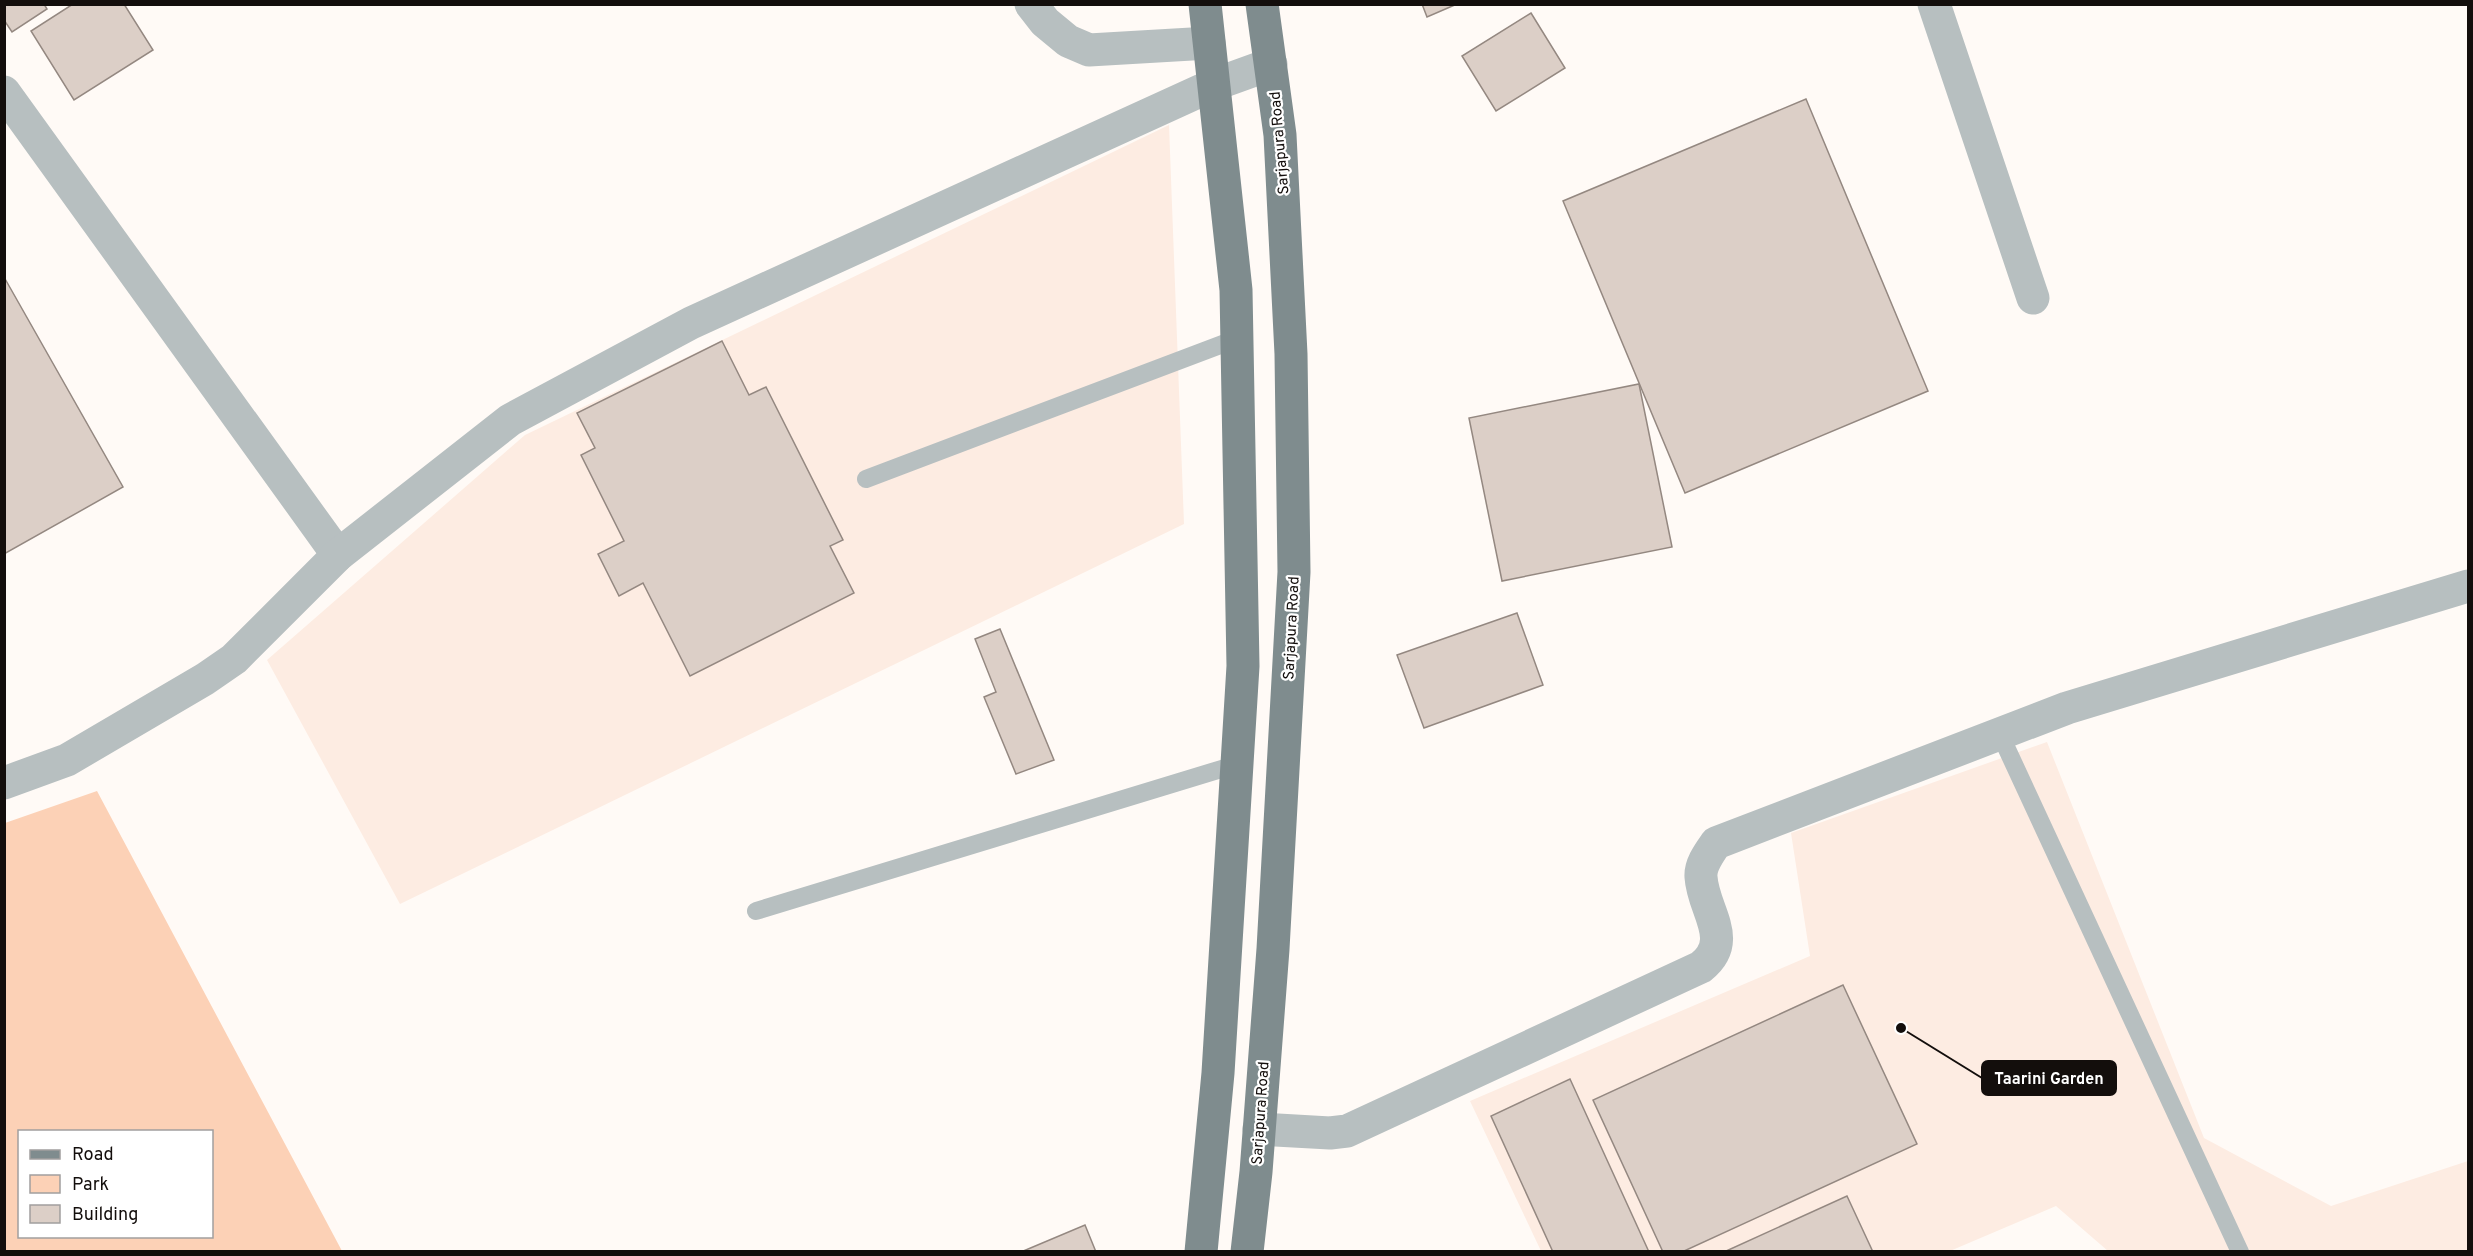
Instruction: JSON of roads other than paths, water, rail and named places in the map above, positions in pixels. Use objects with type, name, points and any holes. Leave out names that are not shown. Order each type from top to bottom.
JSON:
[{"type":"main road","points":[[1201,1251],[1218,1073],[1243,666],[1236,290],[1205,4]]},
{"type":"main road","name":"Sarjapura Road","points":[[1247,1251],[1273,949],[1294,572],[1292,354],[1280,135],[1262,4]]},
{"type":"street","points":[[1031,4],[1052,28],[1068,41],[1089,50],[1209,43]]},
{"type":"street","points":[[1934,4],[2032,298]]},
{"type":"street","points":[[4,783],[67,760],[205,679],[251,644],[338,555],[510,420],[691,323],[1214,86],[1271,64]]},
{"type":"street","points":[[4,92],[338,555]]},
{"type":"street","points":[[1259,1129],[1330,1133],[1347,1131],[1701,967],[1712,959],[1718,944],[1701,876],[1705,858],[1716,843],[2067,708],[2469,586]]},
{"type":"lane","points":[[866,479],[1236,339]]},
{"type":"lane","points":[[2000,734],[2240,1251]]},
{"type":"lane","points":[[756,911],[1238,764]]},
{"type":"place","name":"Taarini Garden","points":[[1901,1028]]}]
